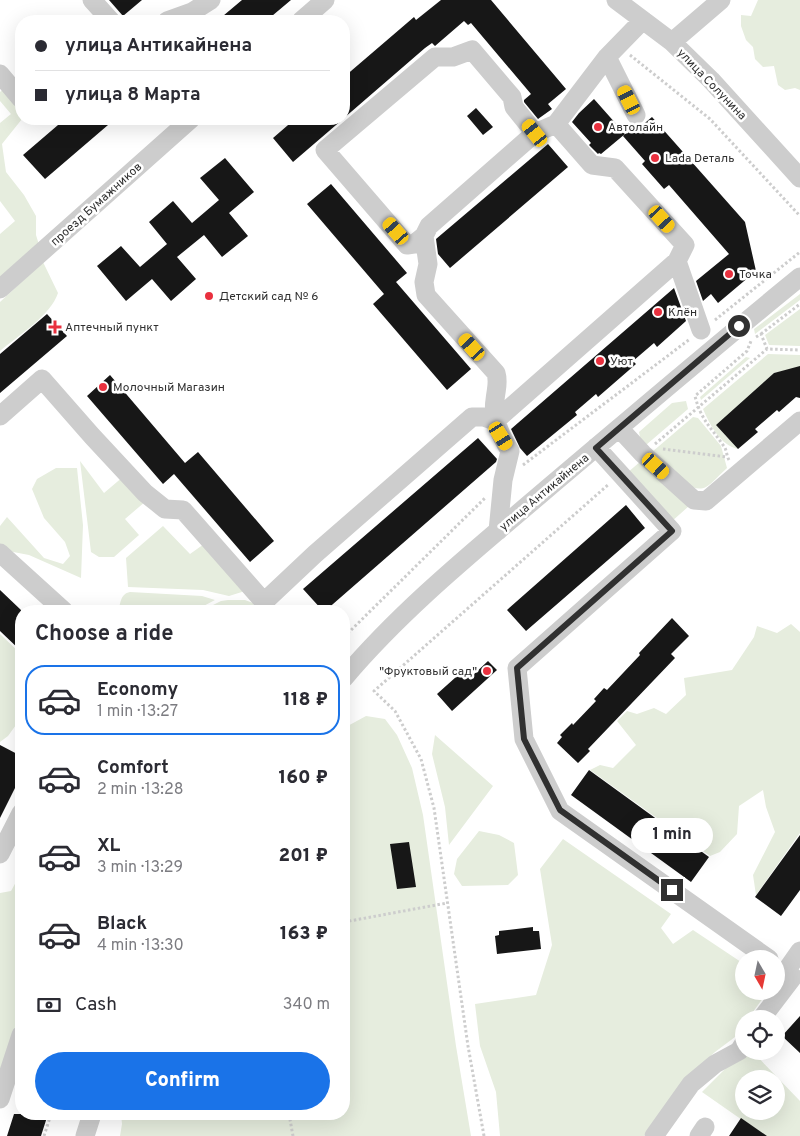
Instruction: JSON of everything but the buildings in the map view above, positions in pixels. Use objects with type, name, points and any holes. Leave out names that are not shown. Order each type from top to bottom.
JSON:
[{"type":"street","points":[[92,0],[105,15]]},
{"type":"street","points":[[184,15],[192,12],[210,0]]},
{"type":"street","points":[[308,15],[325,0]]},
{"type":"street","name":"улица Солунина","points":[[616,0],[672,42],[711,80],[800,178]]},
{"type":"street","points":[[672,42],[721,0]]},
{"type":"street","points":[[535,133],[514,108],[512,97],[472,50],[452,57],[435,57],[325,150],[407,244],[414,244],[424,236],[429,226],[535,133],[556,124],[612,51],[643,20]]},
{"type":"street","points":[[612,51],[636,115]]},
{"type":"street","points":[[0,74],[15,92]]},
{"type":"street","points":[[495,421],[677,261],[685,245],[615,168],[592,164],[556,124]]},
{"type":"street","name":"проезд Бумажников","points":[[0,289],[184,125]]},
{"type":"street","points":[[424,236],[428,264],[424,282],[426,295],[496,372],[498,379],[494,401],[495,421],[510,451],[503,480],[498,531]]},
{"type":"street","points":[[677,261],[701,330]]},
{"type":"street","name":"улица Антикайнена","points":[[350,671],[392,625],[498,531],[708,351],[800,276]]},
{"type":"street","points":[[0,416],[42,379],[146,493],[165,509],[183,510],[262,605]]},
{"type":"street","points":[[266,605],[315,554],[472,417],[484,417],[495,421]]},
{"type":"street","points":[[619,428],[643,454],[694,500],[706,501],[800,421]]},
{"type":"street","points":[[596,448],[672,531],[517,668],[524,739],[560,810],[756,950]]},
{"type":"street","points":[[503,480],[526,507]]},
{"type":"street","points":[[0,553],[57,605]]},
{"type":"street","points":[[0,854],[15,825]]},
{"type":"street","points":[[767,1010],[789,974],[800,951]]},
{"type":"street","points":[[0,1099],[15,1053]]},
{"type":"street","points":[[654,1136],[692,1084],[715,1064],[735,1053]]},
{"type":"street","points":[[85,1136],[90,1120]]},
{"type":"path","points":[[612,51],[710,119],[800,216]]},
{"type":"path","points":[[350,631],[503,480],[701,330],[800,252]]},
{"type":"path","points":[[738,474],[727,457],[725,447],[709,428],[698,408],[695,396],[747,351],[750,341],[800,304]]},
{"type":"path","points":[[761,334],[767,349]]},
{"type":"path","points":[[756,458],[727,457],[650,448],[767,349],[800,350]]},
{"type":"path","points":[[484,1136],[468,1046],[434,808],[421,759],[396,711],[374,691],[620,474]]},
{"type":"path","points":[[350,921],[447,904]]},
{"type":"path","points":[[44,1136],[49,1120]]},
{"type":"path","points":[[290,1120],[293,1136]]},
{"type":"green space","points":[[758,0],[800,0],[800,90],[795,88],[785,90],[778,85],[774,66],[763,67],[755,59],[753,47],[746,40],[741,26],[741,15],[751,16]]},
{"type":"green space","points":[[3,89],[15,104],[15,125],[17,125],[2,144],[6,172],[24,195],[36,216],[36,235],[40,248],[0,288],[0,234],[15,221],[0,201],[0,123],[11,114],[0,101],[0,92]]},
{"type":"green space","points":[[43,262],[58,293],[49,309],[33,325],[0,351],[0,302]]},
{"type":"green space","points":[[800,294],[800,300],[755,334],[754,329]]},
{"type":"green space","points":[[800,309],[800,346],[769,345],[765,335]]},
{"type":"green space","points":[[768,354],[800,355],[800,367],[774,373],[717,426],[738,449],[732,447],[716,433],[703,409]]},
{"type":"green space","points":[[746,357],[750,358],[701,400],[700,397]]},
{"type":"green space","points":[[686,401],[688,409],[646,445],[641,442],[639,432],[672,403]]},
{"type":"green space","points":[[693,417],[698,418],[721,446],[727,468],[709,485],[699,489],[684,483],[652,452]]},
{"type":"green space","points":[[80,461],[104,493],[124,476],[146,501],[125,519],[139,535],[114,557],[99,557],[91,552]]},
{"type":"green space","points":[[641,461],[689,506],[671,522],[627,473]]},
{"type":"green space","points":[[56,468],[77,468],[83,525],[81,578],[29,555],[8,551],[0,544],[0,526],[7,517],[44,558],[63,564],[70,556],[65,542],[44,518],[32,489],[37,479]]},
{"type":"green space","points":[[163,526],[190,554],[204,544],[245,591],[229,596],[203,590],[128,587],[126,558]]},
{"type":"green space","points":[[127,593],[202,596],[215,600],[205,605],[119,605]]},
{"type":"green space","points":[[245,600],[254,605],[213,605],[221,601]]},
{"type":"green space","points":[[791,624],[800,632],[800,833],[756,895],[753,875],[775,832],[766,807],[763,790],[739,806],[737,834],[720,852],[710,856],[590,770],[600,765],[613,768],[636,745],[617,721],[627,711],[637,714],[654,708],[666,714],[686,695],[684,678],[732,670],[754,637],[757,626],[777,633]]},
{"type":"green space","points":[[0,634],[15,648],[15,726],[8,736],[0,742]]},
{"type":"green space","points":[[366,716],[385,719],[397,735],[412,768],[423,815],[456,1046],[471,1136],[120,1136],[122,1120],[350,1120],[350,725]]},
{"type":"green space","points":[[435,735],[493,786],[449,845],[445,807],[432,754]]},
{"type":"green space","points":[[479,831],[499,835],[514,843],[518,875],[508,885],[462,886],[454,874],[457,859]]},
{"type":"green space","points":[[563,839],[671,914],[661,928],[673,944],[693,930],[735,958],[735,1000],[762,1000],[754,1010],[735,1010],[735,1037],[686,1078],[644,1136],[500,1136],[496,1092],[480,1046],[475,1004],[536,995],[552,945],[540,869]]},
{"type":"green space","points":[[15,884],[15,1036],[0,1081],[0,893],[11,891]]},
{"type":"green space","points":[[739,1060],[761,1060],[770,1070],[735,1070],[735,1115],[702,1092],[728,1066]]},
{"type":"green space","points":[[785,1085],[800,1101],[800,1136],[765,1136],[742,1120],[785,1120]]},
{"type":"place","name":"Автолайн","points":[[598,127]]},
{"type":"place","name":"Lada Dеталь","points":[[655,158]]},
{"type":"place","name":"Точка","points":[[729,274]]},
{"type":"place","name":"Детский сад № 6","points":[[209,296]]},
{"type":"place","name":"Клён","points":[[658,312]]},
{"type":"place","name":"Аптечный пункт","points":[[55,327]]},
{"type":"place","name":"Уют","points":[[600,361]]},
{"type":"place","name":"Молочный Магазин","points":[[103,387]]},
{"type":"place","name":"\"Фруктовый сад\"","points":[[487,671]]},
{"type":"route","points":[[672,890],[560,810],[524,739],[517,668],[672,531],[596,448],[739,326]]}]
